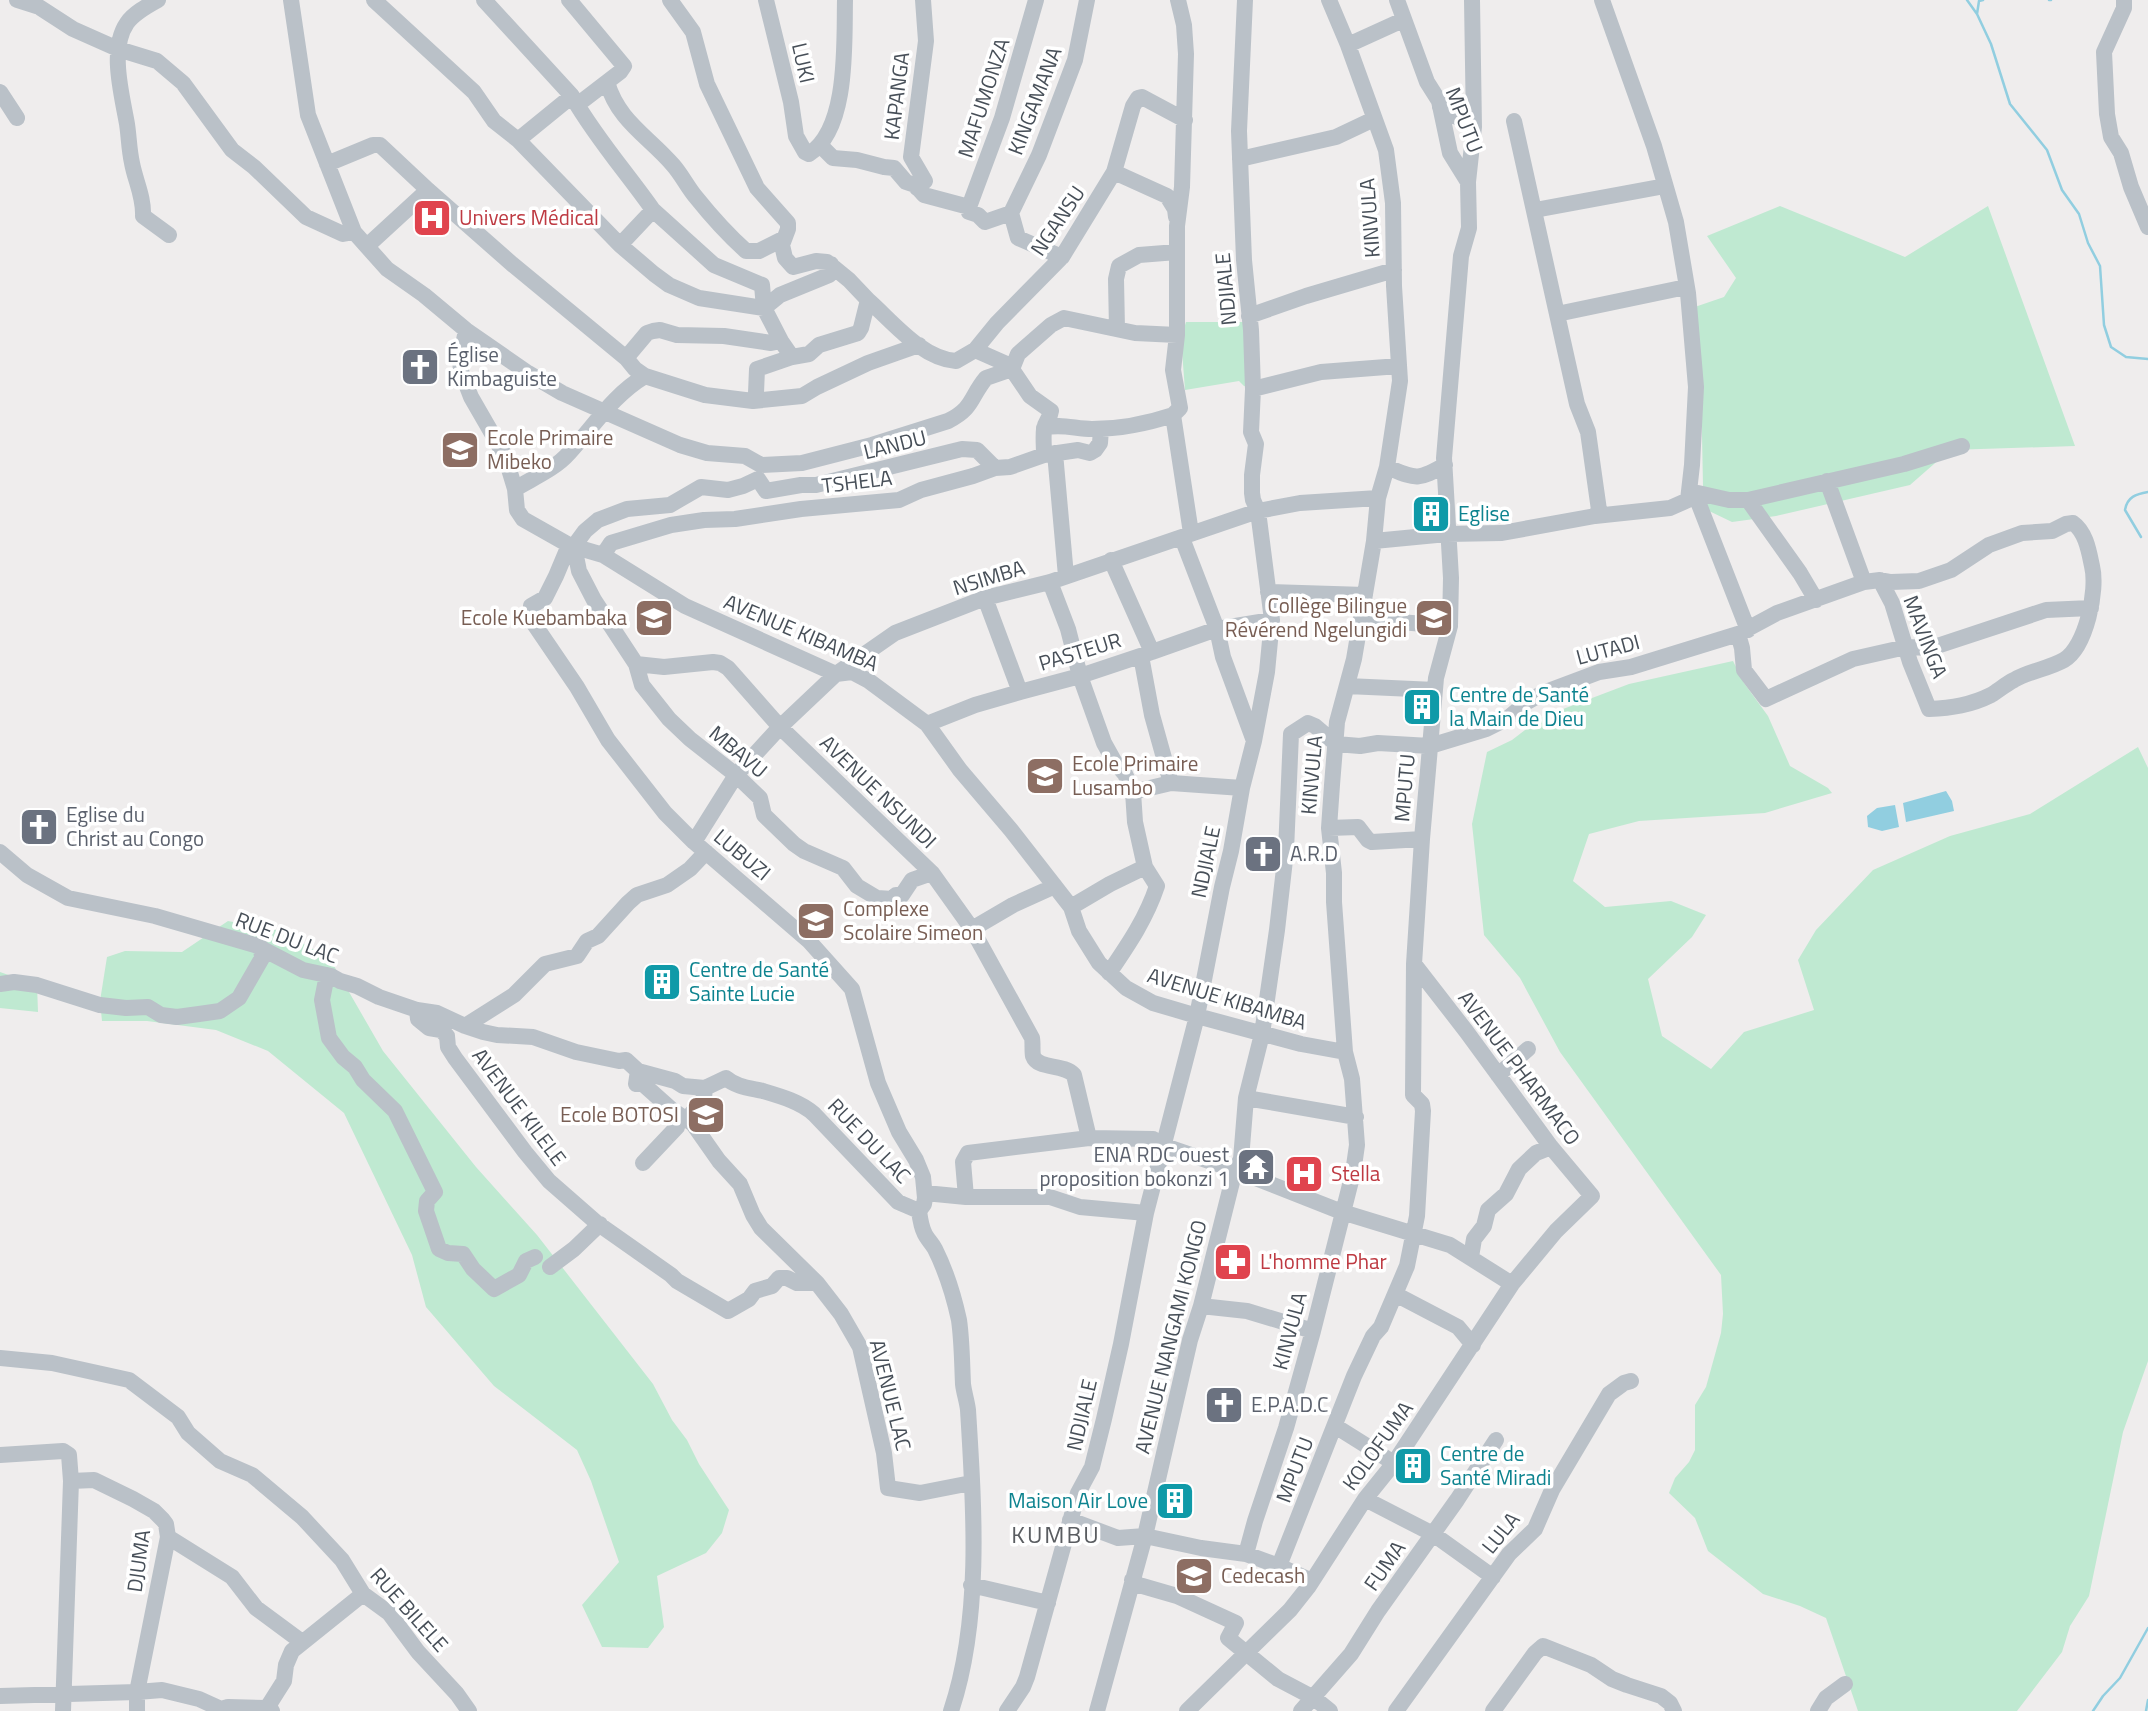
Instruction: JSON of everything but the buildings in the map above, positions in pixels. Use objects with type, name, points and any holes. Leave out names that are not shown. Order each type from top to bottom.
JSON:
[{"type":"street","points":[[17,0],[42,4],[73,29],[118,49],[157,61],[183,83],[232,150],[254,167],[306,217],[343,234],[354,232]]},
{"type":"street","points":[[158,0],[127,22],[118,49],[121,96],[143,216],[169,235]]},
{"type":"street","points":[[291,0],[308,115],[354,232],[387,269],[466,330],[562,393],[695,450],[718,455],[745,456],[761,465],[802,463],[948,421],[967,408],[986,378],[1012,369],[1018,354],[1057,321],[1070,318],[1135,333],[1177,335]]},
{"type":"street","points":[[374,0],[474,92],[491,118],[518,140],[620,245],[673,287],[714,302],[764,308],[780,295],[829,275],[831,264]]},
{"type":"street","points":[[484,0],[574,100],[653,210],[714,265],[760,283],[763,287],[764,308],[792,356]]},
{"type":"street","points":[[518,140],[574,100],[607,82],[624,66],[569,0]]},
{"type":"street","points":[[670,0],[693,32],[707,84],[758,188],[788,223],[782,250],[790,265],[800,266],[822,261],[831,264],[919,345],[937,357],[956,361],[975,350],[1008,364],[1030,396],[1051,411],[1044,428],[1050,454],[1066,576]]},
{"type":"street","name":"LUKI","points":[[766,0],[791,102],[796,136],[807,154],[820,145]]},
{"type":"street","points":[[845,0],[844,54],[837,111],[820,145],[833,158],[894,168],[906,182],[924,195],[969,207],[970,212],[985,222],[1011,213],[1018,238],[1062,257]]},
{"type":"street","name":"KAPANGA","points":[[917,188],[925,179],[911,157],[926,41],[923,0]]},
{"type":"street","name":"MAFUMONZA","points":[[969,207],[1002,118],[1036,0]]},
{"type":"street","name":"KINGAMANA","points":[[1011,213],[1039,155],[1075,60],[1087,0]]},
{"type":"street","points":[[1177,226],[1182,187],[1186,54],[1184,25],[1178,0]]},
{"type":"street","name":"NDJIALE","points":[[1007,1711],[1027,1677],[1078,1493],[1092,1467],[1104,1419],[1146,1213],[1197,1016],[1270,651],[1272,621],[1258,511],[1252,493],[1256,444],[1251,432],[1252,389],[1239,105],[1245,0]]},
{"type":"street","name":"KINVULA","points":[[1246,1554],[1313,1331],[1353,1173],[1357,1145],[1352,1079],[1345,1052],[1329,828],[1338,722],[1361,619],[1378,498],[1387,467],[1400,381],[1393,203],[1386,150],[1329,0]]},
{"type":"street","name":"MPUTU","points":[[1279,1566],[1373,1336],[1381,1327],[1407,1266],[1418,1216],[1423,1111],[1422,1104],[1413,1095],[1414,964],[1436,677],[1450,626],[1451,578],[1445,447],[1461,256],[1469,228],[1468,182],[1450,153],[1437,98],[1427,82],[1396,0]]},
{"type":"street","points":[[1468,182],[1474,127],[1472,0]]},
{"type":"street","points":[[1602,0],[1654,146],[1676,222],[1686,287],[1696,387],[1691,497],[1743,632],[1744,670],[1765,699],[1853,659],[1906,647],[1931,648],[2046,610],[2091,608]]},
{"type":"street","points":[[2124,0],[2123,11],[2104,52],[2107,114],[2111,136],[2121,153],[2131,187],[2148,227]]},
{"type":"street","points":[[1348,45],[1403,20]]},
{"type":"street","points":[[607,82],[615,105],[625,118],[674,166],[720,226],[746,251],[759,251],[783,239]]},
{"type":"street","points":[[0,92],[17,118]]},
{"type":"street","name":"NGANSU","points":[[975,350],[997,323],[1062,257],[1114,172],[1133,106],[1138,98],[1142,97],[1185,120]]},
{"type":"street","points":[[1440,107],[1474,127]]},
{"type":"street","points":[[1240,159],[1336,137],[1374,119]]},
{"type":"street","points":[[1514,121],[1577,404],[1588,432],[1599,510],[1595,516]]},
{"type":"street","points":[[327,164],[373,145],[380,145],[512,264],[626,358],[635,369],[645,376],[705,395],[753,401],[802,396],[868,363],[919,345]]},
{"type":"street","points":[[1044,428],[1054,425],[1077,429],[1129,428],[1173,415],[1180,408],[1173,374],[1177,335],[1175,209],[1167,196],[1114,172]]},
{"type":"street","points":[[1535,210],[1665,186]]},
{"type":"street","points":[[367,246],[428,190]]},
{"type":"street","points":[[620,245],[653,210]]},
{"type":"street","points":[[1117,330],[1116,279],[1119,266],[1139,255],[1177,252]]},
{"type":"street","points":[[1249,316],[1306,296],[1394,271]]},
{"type":"street","points":[[1557,314],[1686,287]]},
{"type":"street","points":[[753,401],[757,369],[792,356],[809,354],[819,345],[858,333],[868,300]]},
{"type":"street","name":"AVENUE KIBAMBA","points":[[466,330],[460,360],[461,370],[471,397],[501,447],[515,489],[517,510],[523,519],[571,546],[603,555],[685,606],[836,674],[852,672],[869,681],[927,724],[960,770],[1071,907],[1079,931],[1099,963],[1126,988],[1153,1003],[1197,1016],[1262,1034],[1345,1052]]},
{"type":"street","points":[[626,358],[647,333],[660,330],[677,335],[781,341]]},
{"type":"street","points":[[1252,389],[1321,372],[1399,366]]},
{"type":"street","points":[[515,489],[568,454],[625,389],[645,376]]},
{"type":"street","points":[[1173,415],[1186,536],[1217,629],[1223,657],[1254,741]]},
{"type":"street","name":"TSHELA","points":[[603,555],[611,544],[671,525],[899,500],[921,490],[1050,454],[1078,450],[1090,453],[1100,443],[1101,429]]},
{"type":"street","points":[[1374,541],[1447,534],[1502,533],[1595,516],[1670,508],[1699,493],[1736,501],[1748,500],[1904,464],[1962,446]]},
{"type":"street","name":"LANDU","points":[[571,546],[598,520],[627,509],[670,505],[701,487],[728,490],[758,479],[766,491],[816,485],[962,449],[977,450],[995,468]]},
{"type":"street","points":[[1387,467],[1418,477],[1445,465]]},
{"type":"street","name":"MAVINGA","points":[[1827,481],[1892,603],[1929,709],[1958,708],[1991,694],[2015,679],[2067,659],[2081,638],[2091,608]]},
{"type":"street","name":"NSIMBA","points":[[464,1026],[514,995],[545,964],[577,956],[587,941],[598,936],[637,895],[667,885],[690,869],[736,775],[780,727],[836,674],[895,633],[985,598],[1049,582],[1258,511],[1292,504],[1378,498]]},
{"type":"street","points":[[1748,500],[1800,573],[1815,600]]},
{"type":"street","name":"LUTADI","points":[[1336,744],[1430,746],[1486,729],[1508,718],[1543,693],[1578,679],[1599,672],[1631,667],[1743,632],[1777,613],[1879,581],[1919,582],[1951,570],[1989,545],[2022,533],[2052,531],[2066,524],[2076,525],[2087,546],[2094,573],[2091,608]]},
{"type":"street","name":"MBAVU","points":[[571,546],[579,571],[636,664],[642,685],[669,719],[760,798],[764,815],[794,844],[842,868],[857,886],[877,898],[892,899],[896,895],[902,895],[912,880],[932,873]]},
{"type":"street","name":"LUBUZI","points":[[571,546],[545,598],[531,606],[530,618],[608,740],[665,814],[808,941],[851,987],[871,1051],[876,1078],[923,1177],[925,1193]]},
{"type":"street","points":[[1111,560],[1146,654],[1152,715],[1171,783]]},
{"type":"street","points":[[1049,582],[1068,629],[1080,676],[1104,743],[1125,774],[1133,792],[1135,822],[1144,867],[1157,886],[1142,923],[1109,973]]},
{"type":"street","points":[[1268,593],[1365,595]]},
{"type":"street","points":[[985,598],[1020,692]]},
{"type":"street","points":[[1361,619],[1450,626]]},
{"type":"street","name":"PASTEUR","points":[[927,724],[975,705],[1080,676],[1217,629],[1272,621]]},
{"type":"street","name":"AVENUE NSUNDI","points":[[636,664],[664,667],[720,663],[735,675],[780,727],[932,873],[972,929],[1032,1038],[1033,1058],[1049,1067],[1068,1069],[1074,1075],[1089,1138]]},
{"type":"street","points":[[1347,687],[1435,690]]},
{"type":"street","name":"AVENUE NANGAMI KONGO","points":[[1097,1711],[1145,1536],[1190,1340],[1235,1170],[1241,1159],[1246,1098],[1262,1034],[1278,930],[1286,851],[1291,736],[1310,723],[1336,744]]},
{"type":"street","points":[[1133,792],[1171,783],[1242,788]]},
{"type":"street","points":[[1329,828],[1358,827],[1372,842],[1422,839]]},
{"type":"street","name":"RUE DU LAC","points":[[0,852],[27,875],[68,898],[155,916],[261,947],[297,968],[327,975],[379,997],[417,1010],[433,1012],[464,1026],[497,1035],[533,1037],[576,1052],[626,1060],[638,1071],[675,1081],[683,1086],[705,1088],[726,1078],[734,1085],[803,1104],[898,1202],[919,1211],[924,1234],[934,1247],[953,1296],[959,1321],[963,1387],[968,1406],[975,1545],[971,1609],[958,1690],[951,1711]]},
{"type":"street","points":[[1071,907],[1144,867]]},
{"type":"street","points":[[972,929],[1013,905],[1055,886]]},
{"type":"street","points":[[0,984],[14,982],[37,985],[100,1005],[148,1007],[161,1016],[199,1014],[220,1011],[239,998],[262,958],[261,947]]},
{"type":"street","name":"AVENUE PHARMACO","points":[[1414,964],[1499,1074],[1551,1147],[1592,1196]]},
{"type":"street","points":[[327,975],[322,1000],[329,1038],[342,1057],[355,1067],[363,1080],[395,1111],[403,1125],[415,1155],[423,1165],[435,1192],[427,1201],[426,1211],[439,1249],[463,1254],[473,1269],[494,1289],[519,1275],[526,1261],[535,1257]]},
{"type":"street","name":"AVENUE KILELE","points":[[417,1010],[418,1019],[429,1028],[441,1030],[447,1035],[448,1047],[461,1066],[549,1181],[597,1223],[677,1281],[728,1311],[749,1299],[755,1291],[772,1286],[779,1278],[787,1278],[797,1283],[817,1283]]},
{"type":"street","points":[[1499,1074],[1528,1049]]},
{"type":"street","points":[[638,1071],[636,1084],[643,1084],[685,1118],[740,1184],[761,1228],[817,1283]]},
{"type":"street","points":[[642,1163],[677,1128],[677,1120],[685,1118],[704,1098],[705,1088]]},
{"type":"street","points":[[1246,1098],[1356,1117]]},
{"type":"street","points":[[966,1197],[963,1161],[968,1153],[1089,1138],[1153,1139],[1162,1145],[1342,1212],[1450,1245],[1512,1284]]},
{"type":"street","points":[[1471,1257],[1475,1239],[1484,1226],[1488,1210],[1506,1194],[1519,1169],[1536,1153],[1551,1147]]},
{"type":"street","points":[[919,1211],[925,1193],[966,1197],[1050,1197],[1080,1208],[1146,1213]]},
{"type":"street","name":"KOLOFUMA","points":[[1187,1711],[1290,1610],[1365,1499],[1394,1464],[1512,1284],[1556,1231],[1592,1196]]},
{"type":"street","points":[[550,1267],[600,1224]]},
{"type":"street","name":"AVENUE LAC","points":[[817,1283],[841,1314],[860,1347],[884,1453],[888,1488],[920,1493],[971,1483]]},
{"type":"street","points":[[1395,1294],[1458,1327],[1472,1345]]},
{"type":"street","points":[[1201,1306],[1247,1311],[1313,1331]]},
{"type":"street","name":"RUE BILELE","points":[[0,1358],[52,1363],[129,1380],[178,1417],[188,1433],[220,1461],[252,1475],[302,1517],[342,1560],[363,1594],[389,1613],[418,1652],[461,1698],[469,1711]]},
{"type":"street","name":"LULA","points":[[1396,1711],[1509,1554],[1535,1529],[1552,1490],[1609,1394],[1631,1381]]},
{"type":"street","points":[[1335,1426],[1394,1464]]},
{"type":"street","name":"FUMA","points":[[1301,1711],[1351,1654],[1496,1440]]},
{"type":"street","points":[[0,1455],[66,1451],[69,1455],[71,1481],[63,1711]]},
{"type":"street","name":"DJUMA","points":[[71,1481],[94,1480],[154,1511],[166,1524],[168,1537],[137,1692],[137,1711]]},
{"type":"street","points":[[1365,1499],[1433,1534],[1493,1577]]},
{"type":"street","points":[[1070,1520],[1118,1538],[1145,1536],[1246,1554],[1312,1581]]},
{"type":"street","points":[[168,1537],[232,1577],[251,1603],[302,1642]]},
{"type":"street","points":[[1132,1580],[1139,1585],[1177,1596],[1236,1623],[1228,1638],[1278,1679],[1314,1698],[1330,1711]]},
{"type":"street","points":[[971,1585],[1048,1602]]},
{"type":"street","points":[[0,1696],[171,1690],[221,1709],[228,1707],[268,1710],[284,1681],[288,1658],[302,1642],[363,1594]]},
{"type":"street","points":[[1493,1711],[1543,1646],[1591,1665],[1612,1679],[1661,1696],[1670,1703],[1674,1711]]},
{"type":"street","points":[[1818,1711],[1826,1698],[1845,1684]]},
{"type":"green space","points":[[1780,206],[1905,257],[1988,206],[2075,446],[1950,450],[1910,485],[1776,516],[1732,522],[1707,510],[1703,486],[1701,385],[1689,309],[1724,297],[1736,278],[1707,236]]},
{"type":"green space","points":[[1186,322],[1246,322],[1249,387],[1239,381],[1185,390],[1181,338]]},
{"type":"green space","points":[[1733,661],[1744,683],[1768,716],[1790,766],[1832,793],[1765,813],[1639,821],[1589,834],[1573,881],[1605,907],[1671,901],[1706,915],[1692,937],[1648,979],[1662,1036],[1711,1069],[1744,1032],[1814,1010],[1798,960],[1816,930],[1873,870],[1950,836],[2030,814],[2138,747],[2148,768],[2148,1361],[2123,1432],[2089,1596],[2070,1626],[2062,1652],[2017,1711],[1858,1711],[1826,1618],[1763,1594],[1708,1551],[1695,1518],[1669,1493],[1675,1478],[1695,1450],[1695,1405],[1706,1387],[1721,1333],[1721,1275],[1560,1052],[1520,978],[1484,935],[1472,824],[1487,752],[1512,740],[1542,717],[1629,684]]},
{"type":"green space","points":[[228,921],[282,931],[330,959],[383,1051],[476,1167],[537,1235],[653,1384],[672,1420],[729,1510],[722,1533],[706,1553],[657,1576],[664,1627],[648,1648],[602,1647],[582,1605],[619,1562],[591,1481],[577,1450],[494,1386],[426,1307],[412,1255],[344,1113],[268,1051],[216,1030],[147,1021],[102,1021],[100,1001],[107,957],[125,951],[182,952]]},
{"type":"green space","points":[[0,972],[37,985],[38,1012],[0,1008]]},
{"type":"water","points":[[1946,791],[1954,811],[1906,822],[1903,803]]},
{"type":"water","points":[[1895,805],[1899,827],[1882,831],[1868,827],[1867,816],[1877,808]]},
{"type":"waterway","points":[[1967,0],[1991,44],[2010,104],[2047,150],[2062,190],[2079,214],[2088,243],[2100,266],[2104,325],[2111,347],[2126,357],[2148,359]]},
{"type":"waterway","points":[[1977,14],[1979,1],[1983,0]]},
{"type":"waterway","points":[[2141,537],[2125,510],[2133,497],[2148,492]]},
{"type":"waterway","points":[[2093,1711],[2120,1678],[2148,1628]]},
{"type":"waterway","points":[[2146,1711],[2148,1700]]},
{"type":"place","name":"Univers Médical","points":[[432,218]]},
{"type":"place","name":"Église Kimbaguiste","points":[[420,367]]},
{"type":"place","name":"Ecole Primaire Mibeko","points":[[460,450]]},
{"type":"place","name":"Eglise","points":[[1431,514]]},
{"type":"place","name":"Ecole Kuebambaka","points":[[654,618]]},
{"type":"place","name":"Collège Bilingue Révérend Ngelungidi","points":[[1434,618]]},
{"type":"place","name":"Centre de Santé la Main de Dieu","points":[[1422,707]]},
{"type":"place","name":"Ecole Primaire Lusambo","points":[[1045,776]]},
{"type":"place","name":"Eglise du Christ au Congo","points":[[39,827]]},
{"type":"place","name":"A.R.D","points":[[1263,854]]},
{"type":"place","name":"Complexe Scolaire Simeon","points":[[816,921]]},
{"type":"place","name":"Centre de Santé Sainte Lucie","points":[[662,982]]},
{"type":"place","name":"Ecole BOTOSI","points":[[706,1115]]},
{"type":"place","name":"ENA RDC ouest proposition bokonzi 1","points":[[1256,1167]]},
{"type":"place","name":"Stella","points":[[1304,1174]]},
{"type":"place","name":"L'homme Phar","points":[[1233,1262]]},
{"type":"place","name":"E.P.A.D.C","points":[[1224,1405]]},
{"type":"place","name":"Centre de Santé Miradi","points":[[1413,1466]]},
{"type":"place","name":"Maison Air Love","points":[[1175,1501]]},
{"type":"place","name":"Cedecash","points":[[1194,1576]]},
{"type":"district","name":"KUMBU","points":[[1056,1535]]}]
